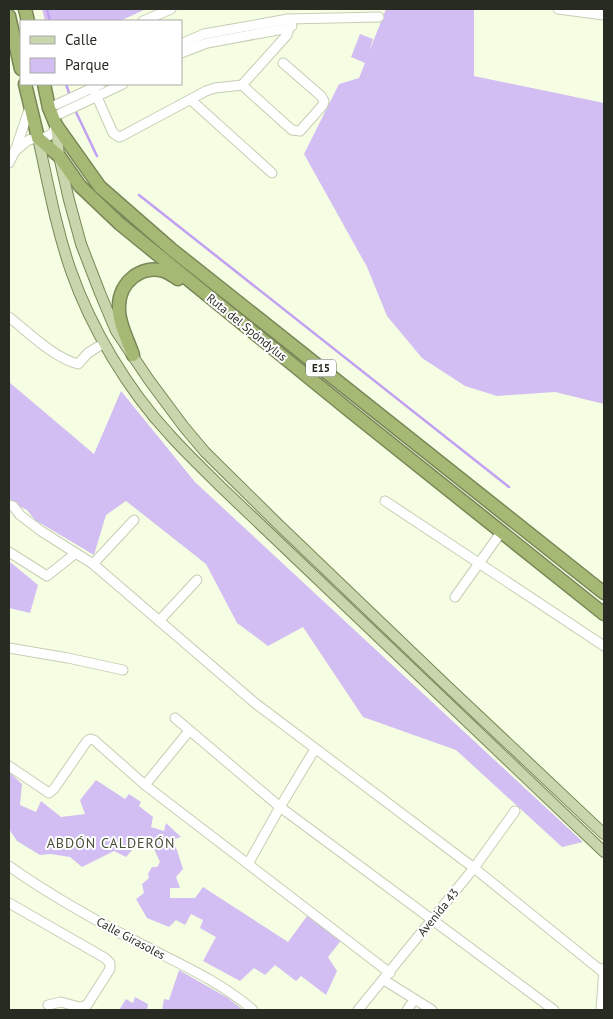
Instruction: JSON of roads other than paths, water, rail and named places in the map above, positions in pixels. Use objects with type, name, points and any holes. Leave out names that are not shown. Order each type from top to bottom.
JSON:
[{"type":"highway","points":[[9,16],[12,44],[20,66]]},
{"type":"highway","points":[[25,85],[38,138]]},
{"type":"highway","name":"Ruta del Spóndylus","points":[[44,85],[53,117],[100,187],[146,228],[604,593]]},
{"type":"highway","name":"Ruta del Spóndylus","points":[[38,138],[59,156],[80,186],[158,255],[604,614]]},
{"type":"highway","points":[[133,355],[119,315],[118,306],[122,290],[136,274],[150,270],[164,271],[210,297]]},
{"type":"main road","points":[[53,117],[69,200],[90,269],[116,331],[168,407],[211,458],[438,678],[604,834]]},
{"type":"main road","points":[[38,138],[58,226],[72,272],[104,343],[143,403],[168,434],[220,486],[604,852]]},
{"type":"street","points":[[145,20],[171,9]]},
{"type":"street","points":[[558,9],[604,15]]},
{"type":"street","points":[[182,44],[306,18],[379,17]]},
{"type":"street","points":[[15,151],[27,141],[53,134],[53,117],[69,99],[97,86],[97,97],[113,133],[119,137],[215,88],[242,85],[288,35],[289,23]]},
{"type":"street","points":[[182,52],[205,38]]},
{"type":"street","points":[[242,85],[292,130],[300,131],[323,105],[324,101],[283,63]]},
{"type":"street","points":[[53,117],[121,85]]},
{"type":"street","points":[[191,100],[272,173]]},
{"type":"street","points":[[9,163],[31,106]]},
{"type":"street","points":[[9,317],[52,350],[74,363],[78,364],[88,353],[104,343]]},
{"type":"street","points":[[385,501],[604,646]]},
{"type":"street","points":[[9,505],[14,506],[20,515],[41,531],[93,564],[255,703],[474,868],[604,974]]},
{"type":"street","points":[[93,564],[134,520]]},
{"type":"street","points":[[455,596],[502,531]]},
{"type":"street","points":[[9,552],[47,576],[76,553]]},
{"type":"street","points":[[159,621],[197,580]]},
{"type":"street","points":[[9,648],[123,670]]},
{"type":"street","points":[[176,718],[280,807],[554,1010]]},
{"type":"street","points":[[145,785],[189,731]]},
{"type":"street","points":[[9,766],[49,793],[54,789],[87,741],[90,739],[94,740],[145,785],[248,864],[414,1000],[432,1010]]},
{"type":"street","points":[[248,864],[315,749]]},
{"type":"street","name":"Avenida 43","points":[[358,1010],[474,868],[515,811]]},
{"type":"street","points":[[591,822],[604,827]]},
{"type":"street","name":"Calle Girasoles","points":[[9,866],[105,925],[216,983],[238,997],[253,1010]]},
{"type":"street","points":[[9,903],[105,958],[110,963],[110,969],[86,1005],[82,1007],[61,1002],[48,1005]]},
{"type":"street","points":[[601,1010],[604,968]]},
{"type":"street","points":[[406,1010],[414,1000]]},
{"type":"waterway","points":[[47,9],[50,20]]},
{"type":"waterway","points":[[66,85],[70,96]]},
{"type":"waterway","points":[[74,108],[97,156]]},
{"type":"waterway","points":[[139,195],[509,487]]},
{"type":"district","name":"ABDÓN CALDERÓN","points":[[111,843]]}]
